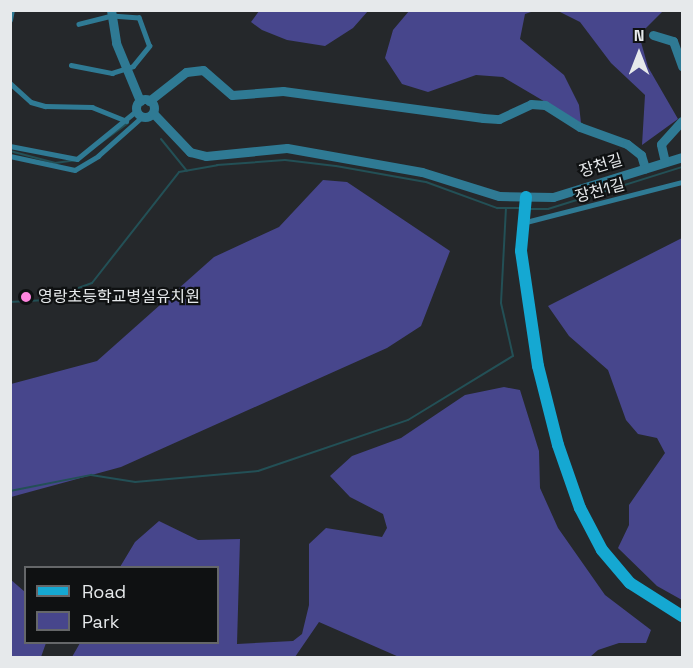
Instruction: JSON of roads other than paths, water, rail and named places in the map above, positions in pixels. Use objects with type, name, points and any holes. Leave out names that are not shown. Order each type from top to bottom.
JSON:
[{"type":"street","points":[[112,14],[125,69],[153,113]]},
{"type":"street","points":[[653,35],[673,42],[682,66]]},
{"type":"street","points":[[153,113],[139,114],[144,101],[182,75],[203,70],[232,95],[283,91],[499,119],[531,104],[545,105],[580,128],[627,144],[640,154],[645,168]]},
{"type":"street","name":"장천길","points":[[153,113],[190,152],[206,156],[287,148],[422,172],[499,196],[526,199],[553,197],[682,157]]},
{"type":"street","points":[[665,162],[661,144],[682,121]]},
{"type":"street","points":[[526,199],[521,251],[538,366],[558,445],[580,508],[602,550],[630,583],[682,616]]},
{"type":"lane","points":[[10,20],[12,10]]},
{"type":"lane","points":[[70,65],[112,73],[125,69],[146,52],[148,39],[139,18],[112,14],[80,24]]},
{"type":"lane","points":[[10,83],[31,102],[45,106],[92,107],[126,121]]},
{"type":"lane","points":[[10,146],[77,159],[126,121],[139,114]]},
{"type":"lane","points":[[10,156],[75,170],[98,156],[139,114]]},
{"type":"lane","name":"장천1길","points":[[524,220],[682,182]]},
{"type":"waterway","points":[[99,144],[128,123]]},
{"type":"waterway","points":[[161,139],[187,171]]},
{"type":"waterway","points":[[10,151],[55,163],[77,160]]},
{"type":"waterway","points":[[10,302],[46,300],[92,283],[179,172],[217,165],[285,160],[336,166],[426,182],[497,208],[520,208]]},
{"type":"waterway","points":[[529,209],[548,209],[682,167]]},
{"type":"waterway","points":[[10,491],[91,475],[135,482],[258,471],[408,420],[513,356],[501,303],[506,208]]},
{"type":"place","name":"영랑초등학교병설유치원","points":[[26,297]]}]
